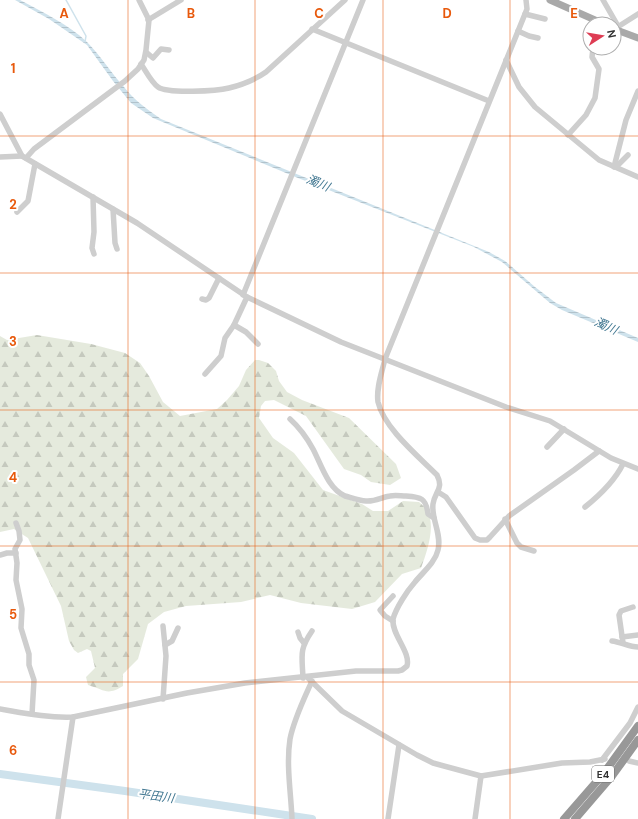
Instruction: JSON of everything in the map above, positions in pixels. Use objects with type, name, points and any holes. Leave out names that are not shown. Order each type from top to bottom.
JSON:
[{"type":"highway","name":"E4","points":[[564,819],[604,773],[638,726]]},
{"type":"highway","name":"E4","points":[[575,819],[612,776],[638,740]]},
{"type":"main road","points":[[550,0],[585,16]]},
{"type":"main road","points":[[622,31],[638,38]]},
{"type":"street","points":[[0,157],[24,157],[116,88],[138,69],[142,64],[146,52],[148,20],[139,0]]},
{"type":"street","points":[[148,20],[181,0]]},
{"type":"street","points":[[142,64],[157,87],[182,91],[223,90],[231,88],[260,76],[345,0]]},
{"type":"street","points":[[205,374],[221,356],[225,338],[234,325],[295,168],[363,0]]},
{"type":"street","points":[[0,709],[58,718],[73,717],[187,693],[245,683],[356,671],[398,670],[404,668],[408,663],[408,659],[393,622],[402,601],[414,583],[433,560],[438,550],[433,504],[440,483],[437,475],[390,427],[378,402],[378,394],[385,359],[527,9],[526,0]]},
{"type":"street","points":[[603,0],[610,16]]},
{"type":"street","points":[[525,14],[545,19]]},
{"type":"street","points":[[622,24],[638,14]]},
{"type":"street","points":[[312,29],[490,101]]},
{"type":"street","points":[[518,31],[538,38]]},
{"type":"street","points":[[146,52],[153,58],[161,49],[169,50]]},
{"type":"street","points":[[568,136],[586,116],[595,98],[599,69],[592,56]]},
{"type":"street","points":[[506,60],[519,87],[535,107],[568,136],[599,160],[638,177]]},
{"type":"street","points":[[615,167],[626,120],[638,91]]},
{"type":"street","points":[[0,114],[24,157],[137,222],[245,296],[319,332],[506,407],[539,417],[564,429],[611,458],[638,469]]},
{"type":"street","points":[[615,167],[628,155]]},
{"type":"street","points":[[17,212],[28,201],[35,164]]},
{"type":"street","points":[[93,197],[94,232],[92,248],[94,254]]},
{"type":"street","points":[[113,208],[115,243],[117,249]]},
{"type":"street","points":[[202,299],[206,300],[209,298],[219,278]]},
{"type":"street","points":[[234,325],[246,332],[258,344]]},
{"type":"street","points":[[290,420],[302,432],[312,447],[330,483],[339,492],[366,501],[391,496],[416,497],[424,501],[427,506],[428,514],[434,518]]},
{"type":"street","points":[[547,447],[564,429]]},
{"type":"street","points":[[438,492],[446,497],[470,533],[475,538],[486,540],[505,519],[599,451]]},
{"type":"street","points":[[585,507],[607,488],[623,464]]},
{"type":"street","points":[[505,519],[517,544],[521,547],[534,551]]},
{"type":"street","points":[[16,524],[19,531],[20,540],[15,550],[16,580],[22,609],[21,628],[29,654],[29,665],[34,680],[32,714]]},
{"type":"street","points":[[0,555],[16,553]]},
{"type":"street","points":[[393,596],[380,610],[393,622]]},
{"type":"street","points":[[633,607],[620,611],[619,615],[623,640],[628,646],[638,647]]},
{"type":"street","points":[[163,626],[166,656],[163,698]]},
{"type":"street","points":[[165,645],[172,640],[178,628]]},
{"type":"street","points":[[305,677],[302,650],[304,643],[312,631]]},
{"type":"street","points":[[298,632],[304,643]]},
{"type":"street","points":[[612,641],[623,640],[638,635]]},
{"type":"street","points":[[305,677],[312,681],[342,711],[399,745],[433,763],[481,776],[562,763],[603,760],[630,724],[638,707]]},
{"type":"street","points":[[292,819],[288,763],[290,737],[298,713],[312,681]]},
{"type":"street","points":[[58,819],[73,717]]},
{"type":"street","points":[[388,819],[399,745]]},
{"type":"street","points":[[629,762],[638,763]]},
{"type":"street","points":[[475,819],[481,776]]},
{"type":"green space","points":[[37,335],[91,344],[125,353],[140,363],[163,402],[180,416],[217,409],[239,386],[246,370],[255,360],[268,363],[276,371],[279,381],[287,392],[302,400],[349,418],[396,464],[401,478],[390,485],[371,482],[361,475],[344,469],[306,416],[274,400],[265,401],[261,406],[259,418],[273,438],[294,453],[323,490],[362,504],[373,511],[388,511],[403,501],[419,502],[426,509],[431,522],[431,530],[426,554],[421,568],[402,574],[375,602],[352,609],[301,603],[270,595],[241,602],[186,606],[164,612],[148,624],[138,659],[123,674],[123,686],[113,691],[106,691],[88,685],[86,677],[95,668],[91,651],[87,649],[78,653],[74,650],[69,641],[61,606],[28,538],[14,529],[0,532],[0,336],[7,340]]},
{"type":"water","name":"濁川","points":[[15,0],[20,0],[47,14],[80,36],[92,47],[119,82],[132,96],[161,119],[489,252],[505,261],[556,303],[638,338],[638,342],[562,310],[550,303],[502,262],[474,247],[298,178],[153,118],[131,103],[87,45],[49,19]]},
{"type":"waterway","points":[[66,0],[86,36],[85,42]]},
{"type":"waterway","name":"平田川","points":[[0,774],[312,819]]}]
